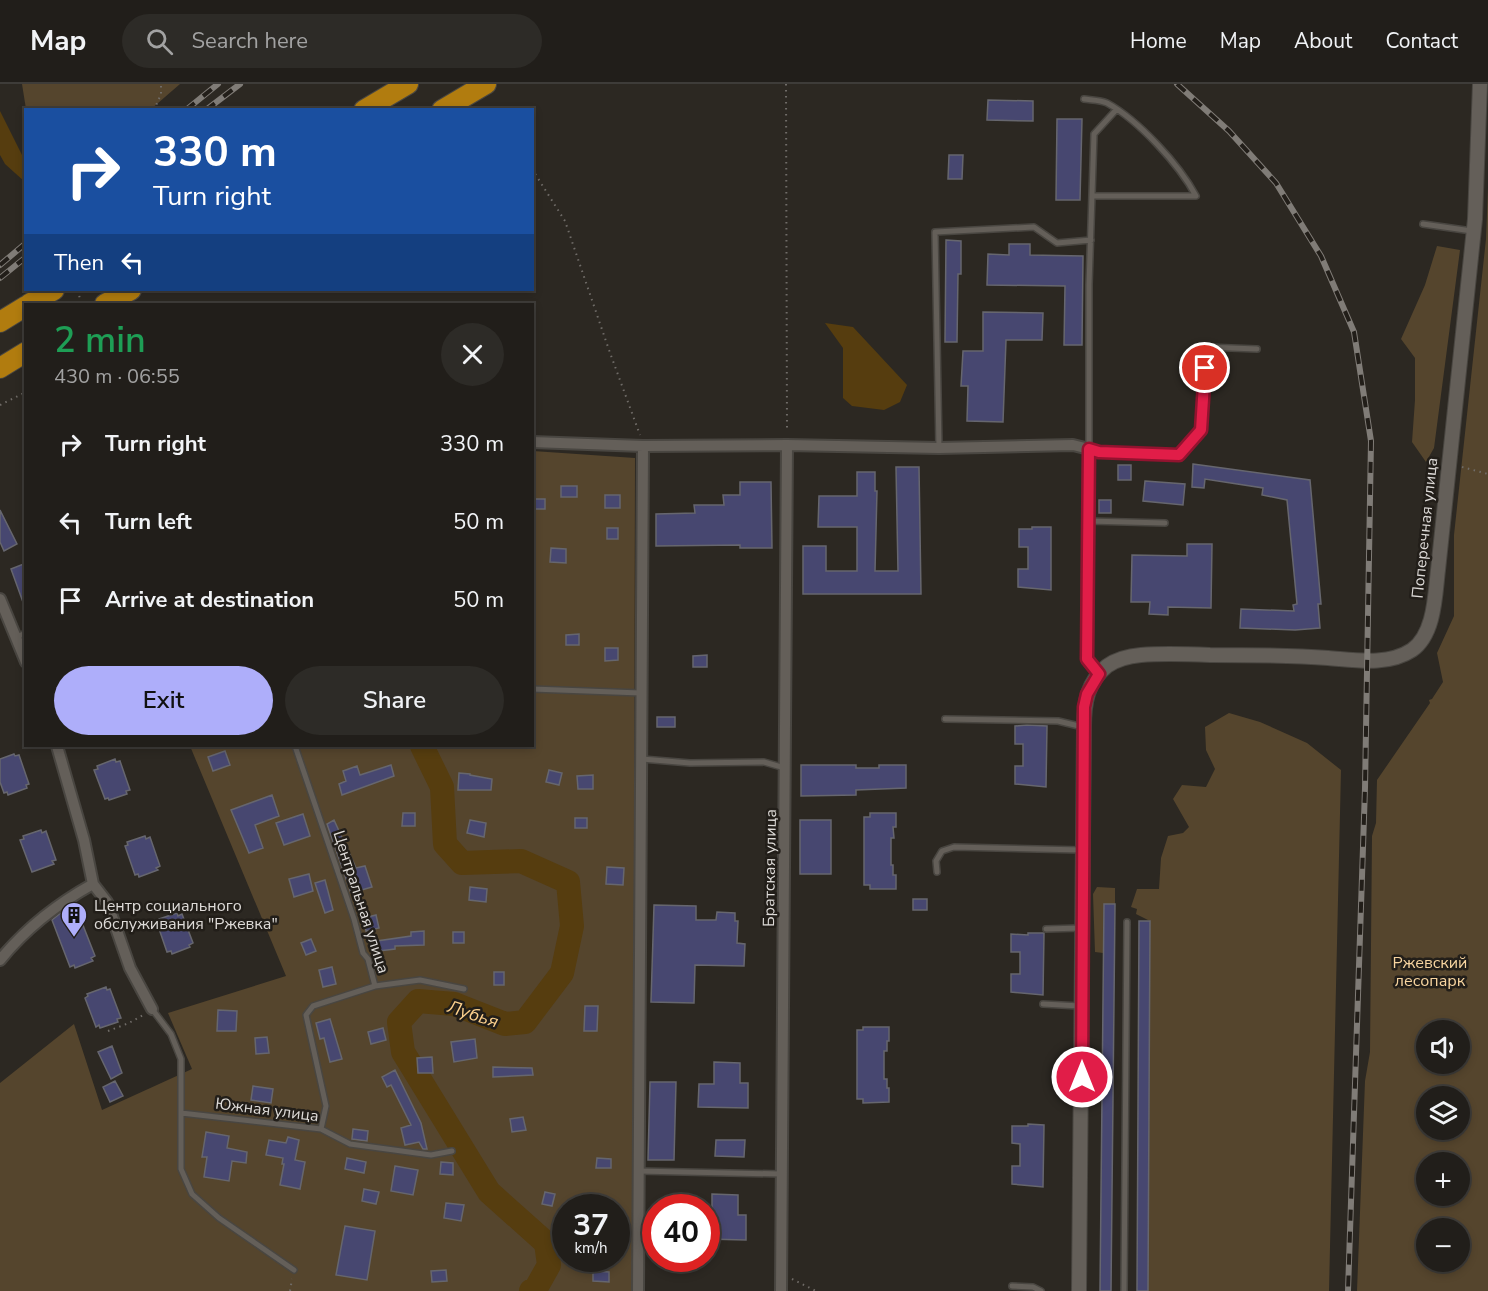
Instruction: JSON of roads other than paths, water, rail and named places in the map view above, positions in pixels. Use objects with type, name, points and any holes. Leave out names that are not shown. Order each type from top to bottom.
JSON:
[{"type":"highway","points":[[367,108],[408,84]]},
{"type":"highway","points":[[445,108],[486,84]]},
{"type":"highway","points":[[31,303],[52,291]]},
{"type":"highway","points":[[107,303],[129,291]]},
{"type":"highway","points":[[0,322],[24,307]]},
{"type":"highway","points":[[0,368],[24,353]]},
{"type":"street","name":"Поперечная улица","points":[[1099,674],[1119,660],[1141,655],[1262,655],[1377,660],[1400,656],[1412,650],[1424,636],[1431,616],[1438,570],[1473,231],[1480,84]]},
{"type":"street","points":[[534,442],[643,446],[787,445],[939,448],[1073,445],[1089,449],[1087,659],[1099,674],[1087,694],[1084,707],[1079,1291]]},
{"type":"street","name":"Братская улица","points":[[781,1291],[787,445]]},
{"type":"street","points":[[638,1291],[643,446]]},
{"type":"street","points":[[0,599],[21,635],[24,651]]},
{"type":"street","points":[[57,747],[84,840],[93,884],[107,902],[130,969],[152,1009]]},
{"type":"street","points":[[0,960],[17,939],[56,906],[93,884]]},
{"type":"lane","points":[[1084,99],[1105,102],[1144,130],[1188,182],[1196,196],[1092,196]]},
{"type":"lane","points":[[1116,110],[1094,134],[1090,240],[1089,449],[1099,452],[1179,455],[1201,430],[1206,347],[1257,350]]},
{"type":"lane","points":[[1423,224],[1473,231]]},
{"type":"lane","points":[[939,448],[935,232],[1034,227],[1057,243],[1090,240]]},
{"type":"lane","points":[[1088,521],[1165,523]]},
{"type":"lane","points":[[534,689],[641,693]]},
{"type":"lane","points":[[945,719],[1058,720],[1084,727]]},
{"type":"lane","name":"Центральная улица","points":[[295,747],[375,986],[313,1006],[306,1015],[326,1106],[321,1129]]},
{"type":"lane","points":[[641,759],[690,764],[764,762],[786,769]]},
{"type":"lane","points":[[937,872],[936,861],[942,851],[954,847],[1083,850]]},
{"type":"lane","points":[[1124,1291],[1127,922]]},
{"type":"lane","points":[[1046,929],[1083,928]]},
{"type":"lane","points":[[375,986],[420,980],[464,989]]},
{"type":"lane","points":[[1043,1004],[1082,1006]]},
{"type":"lane","points":[[152,1009],[171,1034],[182,1059],[181,1169],[192,1194],[219,1218],[294,1270]]},
{"type":"lane","name":"Южная улица","points":[[181,1113],[321,1129],[350,1144],[431,1155],[453,1151]]},
{"type":"lane","points":[[638,1171],[783,1174]]},
{"type":"lane","points":[[1012,1286],[1033,1287],[1041,1291]]},
{"type":"waterway","name":"Лубья","points":[[422,747],[442,787],[445,844],[462,863],[521,861],[568,882],[572,926],[562,973],[525,1022],[505,1024],[454,1004],[418,1001],[399,1022],[403,1052],[489,1192],[546,1243],[549,1265],[535,1290],[531,1291]]},
{"type":"railway","points":[[188,108],[218,84]]},
{"type":"railway","points":[[209,108],[240,84]]},
{"type":"railway","points":[[1177,84],[1229,131],[1276,183],[1321,256],[1354,332],[1371,441],[1365,788],[1348,1291]]},
{"type":"railway","points":[[0,265],[24,245]]},
{"type":"railway","points":[[0,278],[24,259]]},
{"type":"place","name":"Центр социального обслуживания \"Ржевка\"","points":[[74,938]]},
{"type":"park label","name":"Ржевский лесопарк","points":[[1430,972]]}]
